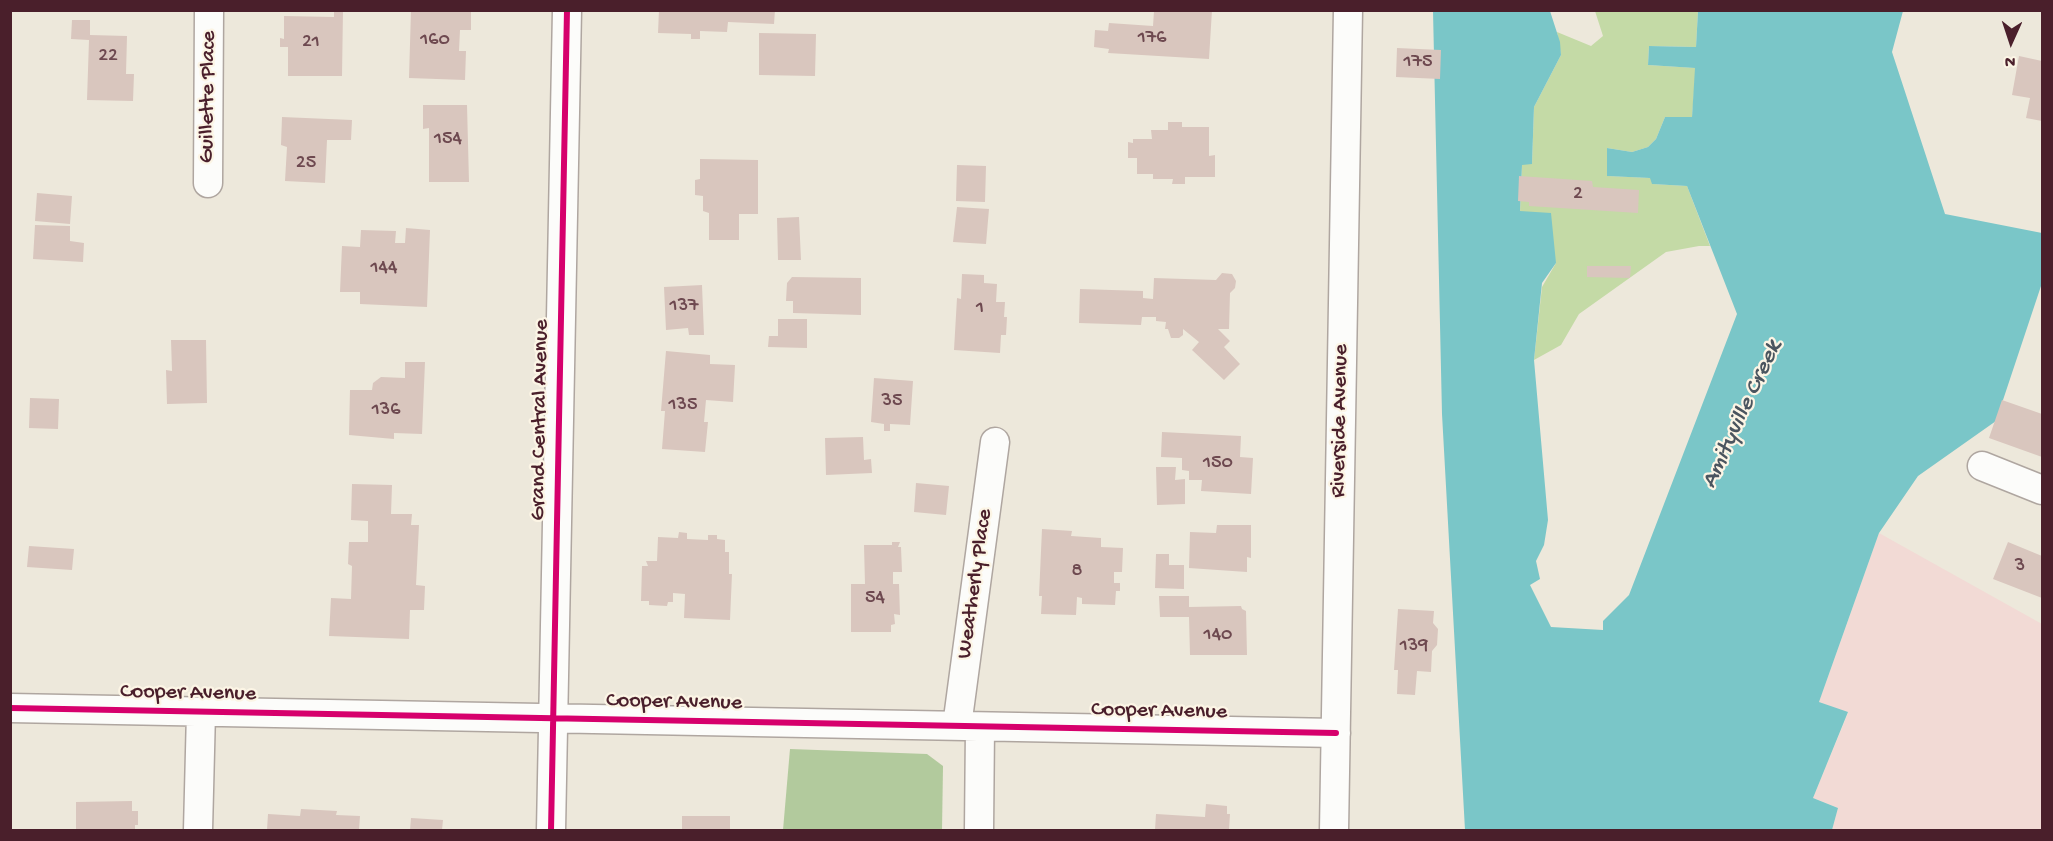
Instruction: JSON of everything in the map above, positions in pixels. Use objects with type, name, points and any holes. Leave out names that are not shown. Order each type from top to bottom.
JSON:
[{"type":"street","name":"Guillette Place","points":[[208,183],[210,10]]},
{"type":"street","name":"Grand Central Avenue","points":[[551,831],[567,10]]},
{"type":"street","name":"Riverside Avenue","points":[[1334,831],[1348,10]]},
{"type":"street","name":"Weatherly Place","points":[[979,831],[968,726],[995,442]]},
{"type":"street","points":[[1982,466],[2043,490]]},
{"type":"street","name":"Cooper Avenue","points":[[10,708],[1336,733]]},
{"type":"street","points":[[198,831],[201,712]]},
{"type":"shaded area","points":[[1879,533],[2042,624],[2042,830],[1832,830],[1838,808],[1813,798],[1848,713],[1819,702]]},
{"type":"green space","points":[[1595,11],[1698,11],[1696,47],[1649,46],[1648,65],[1696,68],[1692,117],[1665,117],[1656,139],[1648,147],[1632,152],[1607,148],[1608,176],[1651,178],[1653,184],[1687,186],[1710,246],[1666,252],[1579,314],[1561,345],[1534,360],[1542,287],[1556,263],[1520,212],[1522,164],[1532,164],[1534,107],[1561,55],[1557,32],[1591,46],[1603,36]]},
{"type":"green space","points":[[790,749],[927,754],[943,766],[942,830],[783,830]]},
{"type":"water","name":"Amityville Creek","points":[[1433,11],[1550,11],[1560,42],[1561,55],[1534,107],[1532,164],[1522,165],[1520,211],[1551,213],[1556,263],[1542,283],[1534,360],[1548,520],[1544,545],[1536,561],[1540,579],[1530,585],[1551,627],[1603,630],[1603,621],[1629,595],[1737,314],[1687,186],[1652,184],[1650,178],[1607,176],[1607,148],[1632,152],[1648,147],[1656,139],[1665,117],[1692,117],[1695,68],[1648,65],[1649,46],[1696,47],[1698,11],[1903,11],[1892,52],[1945,214],[2042,233],[2042,283],[1996,421],[1918,476],[1879,533],[1819,702],[1848,712],[1813,798],[1838,808],[1832,830],[1465,830],[1442,414]]},
{"type":"building","points":[[334,10],[343,10],[342,76],[288,76],[288,47],[280,47],[280,38],[284,39],[284,16],[334,17]]},
{"type":"building","points":[[411,10],[471,10],[471,30],[460,30],[459,51],[466,51],[465,80],[409,78]]},
{"type":"building","points":[[659,10],[775,10],[774,24],[728,22],[727,32],[700,31],[700,39],[691,39],[691,34],[658,33]]},
{"type":"building","points":[[1212,10],[1209,59],[1108,53],[1109,49],[1094,47],[1095,30],[1108,31],[1109,23],[1153,26],[1154,11]]},
{"type":"building","points":[[72,20],[90,20],[90,35],[127,36],[126,74],[134,74],[133,101],[87,100],[89,40],[71,39]]},
{"type":"building","points":[[759,33],[816,34],[815,76],[759,75]]},
{"type":"building","points":[[1397,48],[1441,50],[1440,79],[1396,77]]},
{"type":"building","points":[[2019,56],[2042,61],[2042,121],[2026,118],[2030,98],[2012,95]]},
{"type":"building","points":[[423,105],[467,105],[469,182],[429,182],[429,128],[423,129]]},
{"type":"building","points":[[282,117],[352,120],[351,140],[327,140],[325,183],[285,181],[287,147],[281,145]]},
{"type":"building","points":[[1168,122],[1182,122],[1182,127],[1209,127],[1209,156],[1215,155],[1215,177],[1185,177],[1185,184],[1172,184],[1173,179],[1153,179],[1153,174],[1137,174],[1137,158],[1128,158],[1128,142],[1133,143],[1133,139],[1152,139],[1151,130],[1168,130]]},
{"type":"building","points":[[700,159],[758,160],[758,214],[739,214],[739,240],[709,240],[709,213],[703,211],[703,196],[695,195],[695,180],[700,179]]},
{"type":"building","points":[[957,165],[986,166],[985,202],[956,201]]},
{"type":"building","points":[[1519,176],[1592,181],[1593,187],[1639,190],[1638,213],[1529,206],[1529,202],[1518,201]]},
{"type":"building","points":[[37,193],[72,196],[70,224],[35,221]]},
{"type":"building","points":[[957,207],[989,209],[986,244],[953,242]]},
{"type":"building","points":[[799,217],[801,260],[778,260],[777,218]]},
{"type":"building","points":[[35,225],[70,226],[70,241],[84,243],[83,262],[33,259]]},
{"type":"building","points":[[406,228],[430,230],[427,307],[360,304],[360,292],[340,292],[342,246],[360,247],[361,230],[396,231],[395,243],[405,243]]},
{"type":"building","points":[[1587,266],[1631,266],[1630,278],[1587,277]]},
{"type":"building","points":[[1222,273],[1232,274],[1236,281],[1235,288],[1230,293],[1229,329],[1218,329],[1230,341],[1224,347],[1240,364],[1224,380],[1192,350],[1199,342],[1183,329],[1183,335],[1179,338],[1171,338],[1168,329],[1165,329],[1166,322],[1156,321],[1156,317],[1142,317],[1141,325],[1079,323],[1080,289],[1143,291],[1143,298],[1153,299],[1154,278],[1216,280]]},
{"type":"building","points":[[962,274],[984,275],[984,283],[997,284],[996,302],[1005,302],[1004,317],[1007,317],[1006,335],[1001,335],[1000,353],[954,350],[957,298],[961,299]]},
{"type":"building","points":[[792,277],[861,278],[861,315],[793,313],[793,301],[786,301],[787,283]]},
{"type":"building","points":[[702,285],[704,335],[689,335],[688,328],[666,330],[664,287]]},
{"type":"building","points":[[778,319],[807,319],[807,348],[768,347],[769,336],[778,336]]},
{"type":"building","points":[[171,340],[206,340],[207,403],[167,404],[166,370],[172,371]]},
{"type":"building","points":[[666,351],[710,355],[710,364],[735,365],[733,402],[706,400],[704,422],[708,422],[705,452],[662,449],[665,411],[661,411]]},
{"type":"building","points":[[405,362],[425,362],[422,434],[394,433],[394,439],[349,435],[350,390],[372,390],[373,383],[381,377],[405,378]]},
{"type":"building","points":[[874,378],[913,381],[910,425],[890,424],[890,431],[884,431],[884,424],[871,422]]},
{"type":"building","points":[[30,398],[59,399],[58,429],[29,428]]},
{"type":"building","points":[[2002,400],[2042,414],[2042,457],[1989,438]]},
{"type":"building","points":[[1162,432],[1241,436],[1240,457],[1253,458],[1251,494],[1201,491],[1202,480],[1189,480],[1189,471],[1182,470],[1182,458],[1161,457]]},
{"type":"building","points":[[863,437],[864,460],[871,459],[872,473],[826,475],[825,438]]},
{"type":"building","points":[[1156,467],[1176,467],[1175,480],[1185,479],[1185,504],[1157,505]]},
{"type":"building","points":[[916,483],[949,486],[946,515],[914,512]]},
{"type":"building","points":[[352,484],[392,485],[391,514],[412,514],[411,525],[419,525],[416,585],[425,586],[424,610],[410,610],[409,639],[329,636],[331,598],[351,599],[352,566],[348,564],[349,542],[368,542],[368,521],[351,520]]},
{"type":"building","points":[[1217,525],[1251,525],[1251,558],[1247,557],[1247,572],[1189,568],[1190,532],[1216,533]]},
{"type":"building","points":[[1042,529],[1072,531],[1071,536],[1101,538],[1101,547],[1123,548],[1122,572],[1114,572],[1114,583],[1120,583],[1120,591],[1116,591],[1115,605],[1082,604],[1082,598],[1077,597],[1076,615],[1041,614],[1042,596],[1039,596]]},
{"type":"building","points":[[679,532],[687,533],[687,539],[708,540],[708,535],[717,535],[717,539],[725,540],[725,552],[729,552],[729,574],[732,574],[730,620],[684,618],[685,594],[673,593],[673,602],[668,602],[667,606],[649,605],[649,601],[641,601],[642,566],[648,566],[646,561],[657,561],[658,537],[678,538]]},
{"type":"building","points":[[892,542],[900,542],[898,547],[901,547],[902,572],[893,572],[893,584],[899,584],[900,615],[894,614],[895,624],[891,625],[891,632],[851,632],[851,584],[865,584],[864,545],[892,545]]},
{"type":"building","points":[[2008,542],[2042,556],[2042,598],[1993,579]]},
{"type":"building","points":[[29,546],[74,549],[72,570],[27,567]]},
{"type":"building","points":[[1156,554],[1169,554],[1169,565],[1184,565],[1184,589],[1155,588]]},
{"type":"building","points":[[1159,596],[1189,596],[1189,607],[1241,606],[1246,611],[1247,655],[1190,655],[1189,617],[1160,617]]},
{"type":"building","points":[[1398,609],[1434,611],[1433,623],[1438,629],[1437,645],[1432,651],[1431,672],[1417,671],[1415,695],[1397,694],[1398,670],[1394,670]]},
{"type":"building","points":[[132,801],[132,811],[138,811],[138,825],[135,825],[135,830],[76,830],[76,802]]},
{"type":"building","points":[[1206,804],[1227,806],[1227,814],[1230,814],[1229,830],[1155,830],[1156,814],[1205,817]]},
{"type":"building","points":[[301,809],[337,811],[336,815],[360,816],[359,830],[267,830],[268,814],[300,816]]},
{"type":"building","points":[[682,816],[730,816],[730,830],[682,830]]},
{"type":"building","points":[[411,818],[443,820],[442,830],[410,830]]},
{"type":"cycle path","points":[[551,830],[567,10]]},
{"type":"cycle path","points":[[10,708],[1336,733]]}]
